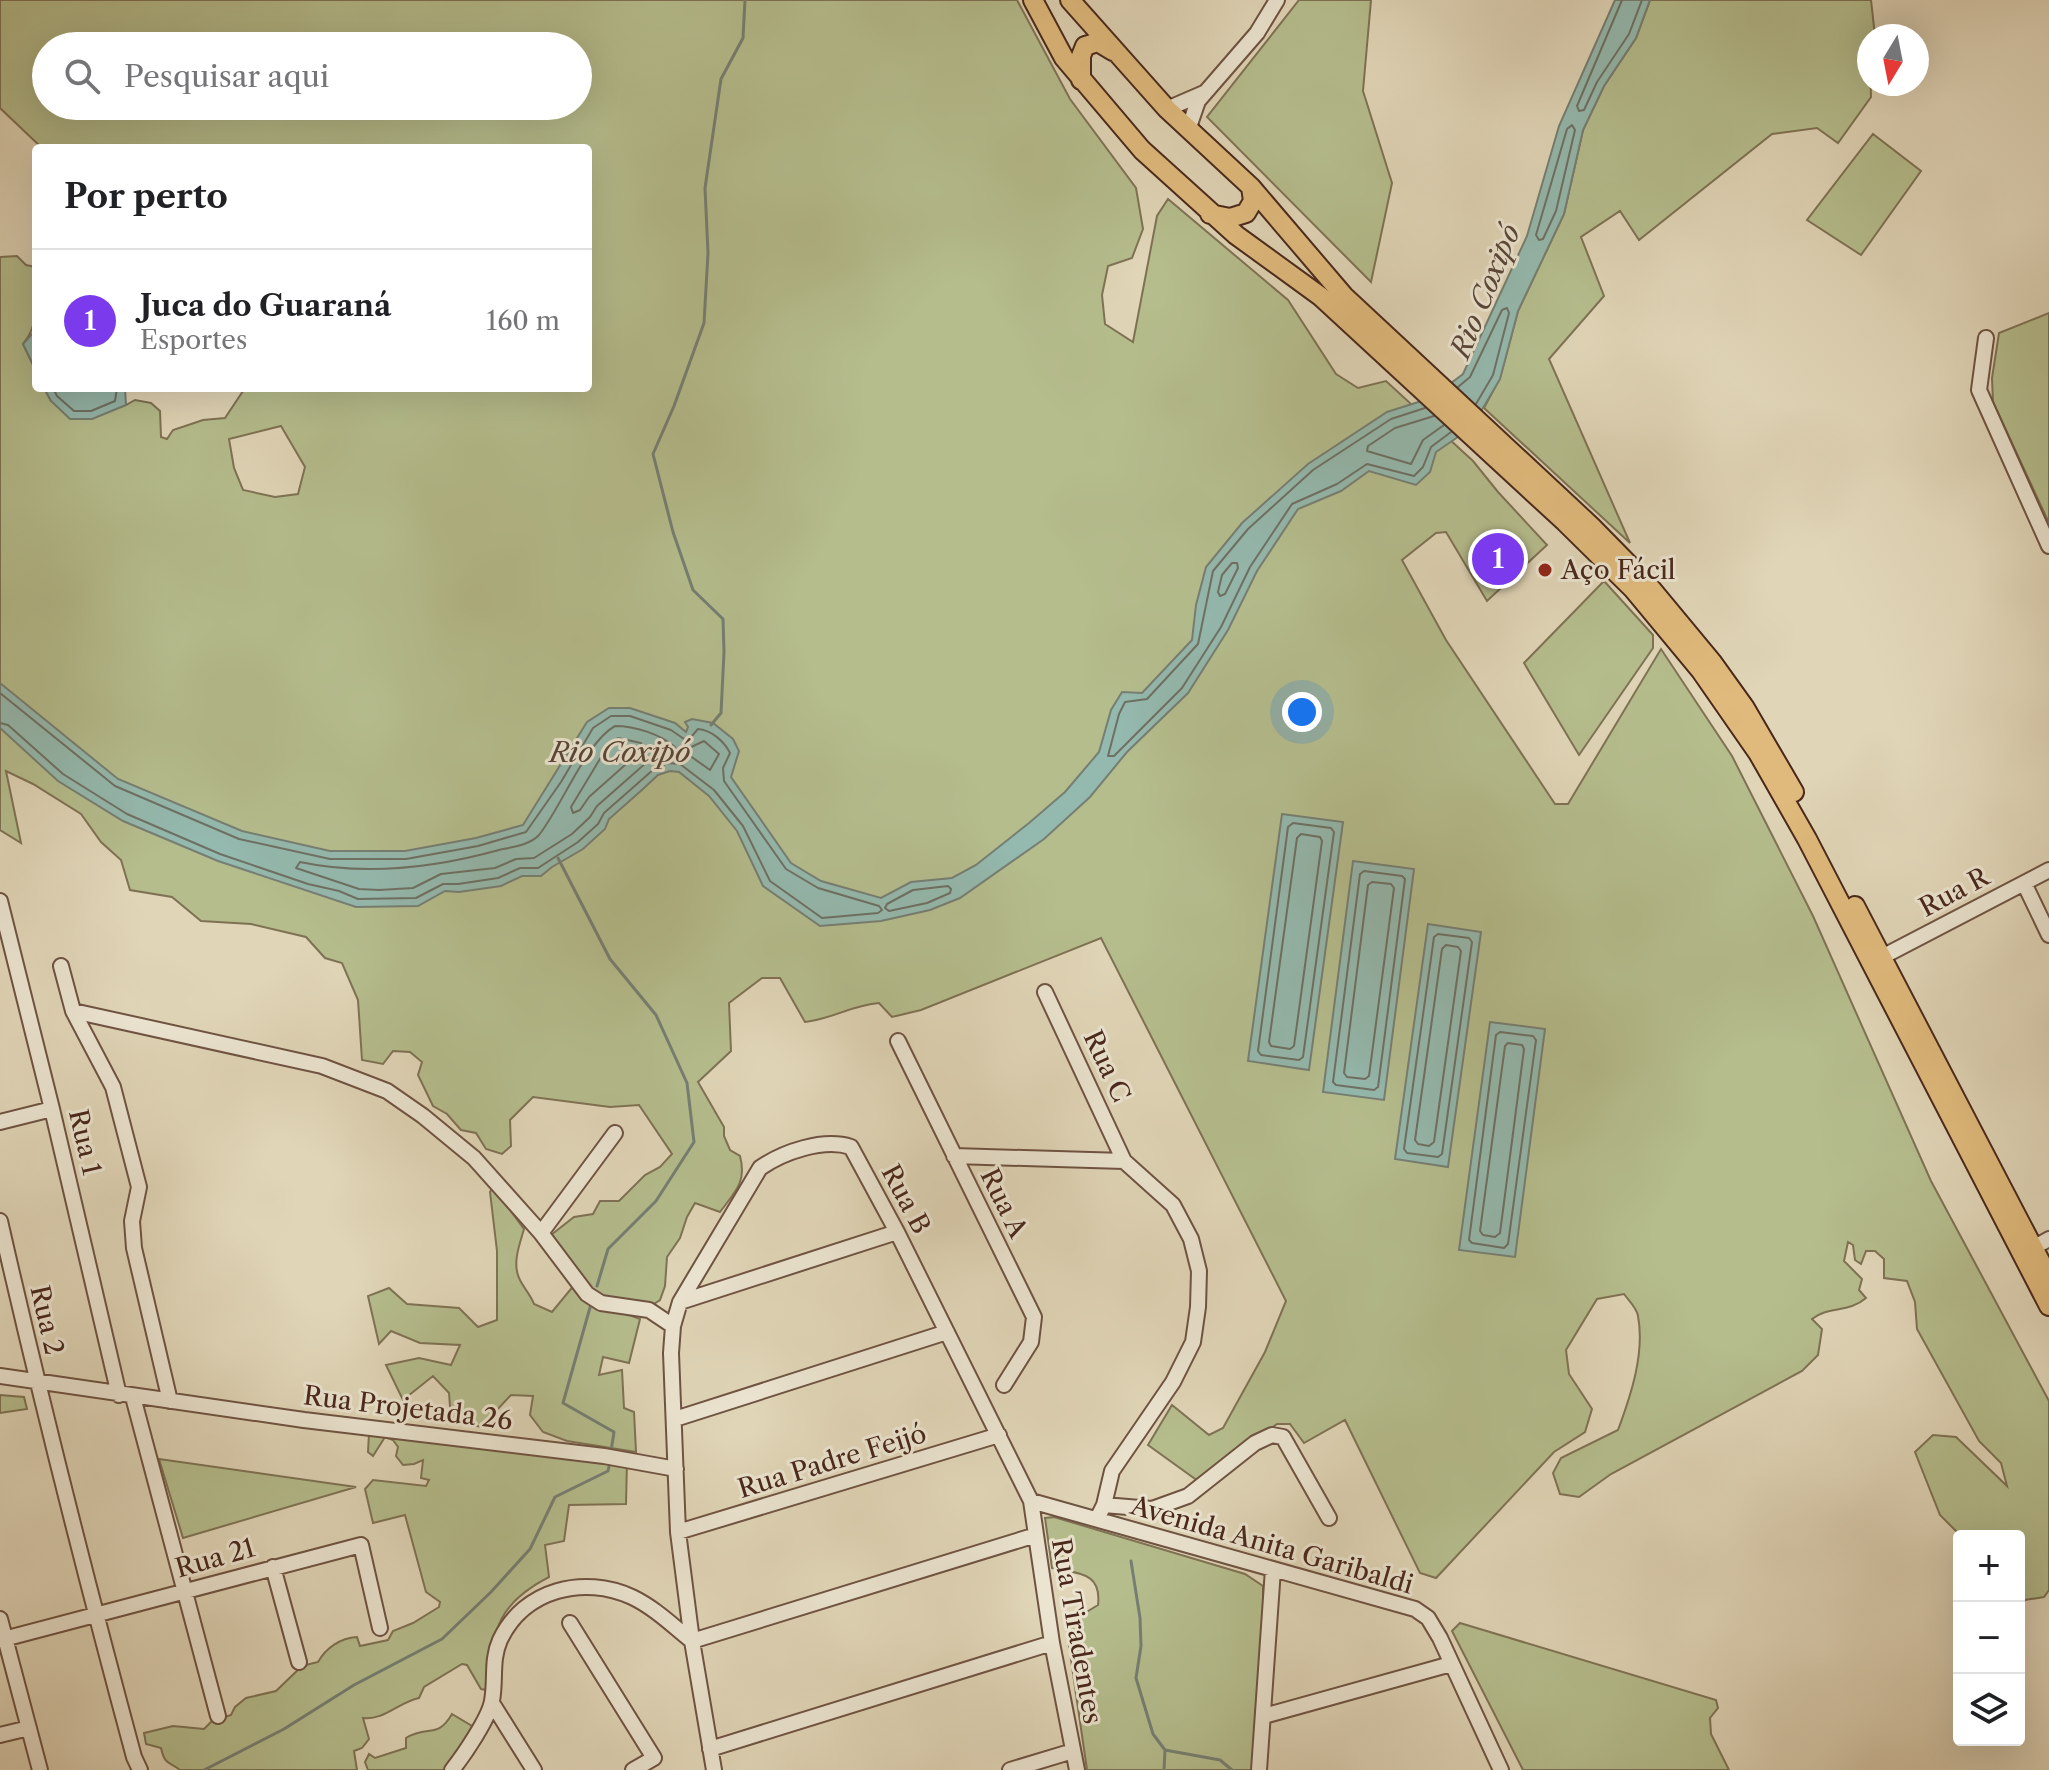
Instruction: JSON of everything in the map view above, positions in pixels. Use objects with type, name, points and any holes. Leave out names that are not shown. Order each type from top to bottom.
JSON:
[{"type":"main road","points":[[1033,0],[1064,58],[1142,150],[1209,214],[1396,356],[1644,580],[1712,662],[1773,752],[2041,1244],[2049,1278]]},
{"type":"main road","points":[[1070,0],[1167,109],[1251,187],[1396,356]]},
{"type":"main road","points":[[1081,80],[1081,56],[1085,46],[1098,42],[1118,55]]},
{"type":"main road","points":[[1209,214],[1230,218],[1246,213],[1253,201],[1251,187]]},
{"type":"main road","points":[[1494,445],[1633,589],[1701,671],[1758,753],[1807,839],[2049,1306]]},
{"type":"street","points":[[1188,130],[1204,92],[1257,33],[1277,0]]},
{"type":"street","points":[[1167,109],[1204,92]]},
{"type":"street","points":[[1986,338],[1979,390],[2049,546]]},
{"type":"street","name":"Rua R","points":[[1882,957],[2049,870]]},
{"type":"street","points":[[2024,883],[2049,935]]},
{"type":"street","name":"Rua 1","points":[[0,901],[126,1396],[185,1592],[218,1716]]},
{"type":"street","points":[[61,966],[73,1011],[113,1087],[139,1187],[132,1221],[134,1248],[170,1401]]},
{"type":"street","name":"Rua C","points":[[1045,992],[1124,1161]]},
{"type":"street","points":[[73,1011],[322,1066],[387,1091],[474,1158],[541,1233],[587,1294],[601,1303],[649,1310],[673,1326]]},
{"type":"street","name":"Rua A","points":[[898,1041],[1034,1317],[1031,1342],[1004,1385]]},
{"type":"street","points":[[0,1122],[52,1109]]},
{"type":"street","points":[[541,1233],[615,1133]]},
{"type":"street","name":"Rua B","points":[[680,1302],[753,1177],[772,1160],[822,1144],[851,1147],[897,1232],[1031,1501]]},
{"type":"street","points":[[954,1156],[1124,1161],[1173,1205],[1191,1239],[1199,1271],[1193,1342],[1173,1382],[1112,1471],[1104,1505],[1097,1519]]},
{"type":"street","name":"Rua 2","points":[[0,1221],[37,1383],[134,1757],[140,1770]]},
{"type":"street","points":[[714,1770],[692,1641],[678,1532],[671,1353],[673,1326],[680,1302],[897,1232]]},
{"type":"street","points":[[675,1419],[947,1332]]},
{"type":"street","name":"Rua Projetada 26","points":[[0,1376],[126,1396],[610,1457],[676,1469]]},
{"type":"street","name":"Rua Padre Feijó","points":[[678,1532],[999,1435]]},
{"type":"street","points":[[1104,1505],[1152,1509],[1188,1496],[1255,1443],[1272,1435],[1283,1437],[1329,1518]]},
{"type":"street","name":"Avenida Anita Garibaldi","points":[[1031,1501],[1415,1609],[1428,1618],[1497,1769]]},
{"type":"street","name":"Rua Tiradentes","points":[[1031,1501],[1052,1643],[1077,1770]]},
{"type":"street","points":[[692,1641],[1036,1535]]},
{"type":"street","name":"Rua 21","points":[[3,1640],[361,1545],[380,1628]]},
{"type":"street","points":[[273,1567],[299,1662]]},
{"type":"street","points":[[1259,1770],[1273,1569]]},
{"type":"street","points":[[452,1770],[467,1750],[492,1703],[493,1659],[500,1639],[511,1622],[532,1603],[554,1590],[581,1587],[608,1589],[630,1596],[650,1607],[692,1641]]},
{"type":"street","points":[[0,1619],[3,1640],[40,1770]]},
{"type":"street","points":[[570,1623],[654,1758],[633,1770]]},
{"type":"street","points":[[710,1749],[1052,1643]]},
{"type":"street","points":[[1264,1716],[1451,1664]]},
{"type":"street","points":[[492,1703],[534,1770]]},
{"type":"street","points":[[0,1735],[29,1728]]},
{"type":"street","points":[[1010,1770],[1073,1751]]},
{"type":"green space","points":[[0,0],[1017,0],[1070,99],[1136,188],[1143,229],[1132,258],[1108,266],[1102,295],[1105,324],[1133,342],[1157,216],[1168,199],[1288,300],[1336,374],[1358,388],[1386,381],[1473,461],[1547,545],[1487,601],[1446,532],[1436,533],[1402,560],[1446,640],[1555,804],[1568,804],[1661,649],[1732,756],[1813,916],[1931,1181],[2049,1401],[2049,1590],[2044,1597],[2025,1600],[2025,1530],[1955,1530],[1940,1515],[1915,1452],[1933,1435],[1956,1437],[2007,1486],[2001,1463],[1979,1441],[1917,1329],[1915,1302],[1907,1281],[1884,1278],[1884,1259],[1875,1251],[1866,1251],[1861,1264],[1855,1260],[1853,1245],[1848,1242],[1844,1261],[1862,1279],[1859,1290],[1866,1298],[1853,1306],[1825,1312],[1812,1319],[1822,1329],[1818,1355],[1802,1371],[1611,1474],[1579,1497],[1560,1494],[1553,1473],[1561,1458],[1618,1430],[1632,1388],[1640,1344],[1637,1313],[1624,1294],[1597,1299],[1566,1350],[1569,1374],[1592,1409],[1585,1432],[1554,1452],[1436,1578],[1420,1573],[1345,1420],[1304,1443],[1290,1424],[1277,1424],[1198,1481],[1148,1445],[1172,1405],[1209,1435],[1223,1428],[1265,1352],[1286,1301],[1101,938],[921,1010],[892,1017],[879,1003],[805,1022],[780,978],[762,978],[729,1003],[731,1051],[698,1082],[724,1127],[730,1150],[740,1156],[741,1180],[720,1212],[695,1203],[680,1238],[667,1257],[665,1286],[660,1300],[649,1307],[608,1307],[640,1319],[629,1363],[603,1357],[599,1375],[622,1370],[624,1408],[634,1412],[636,1452],[567,1441],[543,1432],[530,1415],[533,1396],[511,1395],[481,1427],[451,1420],[449,1393],[433,1376],[403,1400],[386,1365],[419,1358],[451,1365],[460,1345],[420,1343],[391,1331],[379,1344],[368,1296],[389,1288],[407,1304],[459,1308],[478,1327],[497,1320],[497,1251],[490,1192],[493,1187],[524,1229],[517,1258],[519,1278],[534,1304],[552,1312],[575,1284],[551,1235],[574,1217],[593,1214],[600,1201],[619,1201],[672,1154],[639,1105],[610,1107],[533,1097],[510,1120],[511,1146],[502,1154],[486,1149],[476,1133],[461,1130],[447,1114],[433,1106],[418,1075],[422,1062],[410,1052],[393,1051],[383,1064],[362,1060],[358,1000],[342,963],[325,958],[306,937],[251,924],[201,921],[172,897],[130,890],[121,860],[101,842],[81,814],[6,771],[21,843],[0,830],[0,257],[17,256],[32,266],[32,329],[23,344],[32,363],[32,392],[46,392],[51,401],[126,405],[135,400],[151,403],[160,411],[161,437],[167,439],[173,430],[203,420],[225,418],[242,392],[592,392],[592,144],[38,144],[0,108]],"holes":[[[281,426],[305,467],[298,494],[275,497],[243,490],[234,468],[229,439]]]},
{"type":"green space","points":[[1299,0],[1371,0],[1363,91],[1392,183],[1371,282],[1207,117]]},
{"type":"green space","points":[[1650,0],[1871,0],[1874,24],[1857,24],[1857,96],[1871,97],[1838,143],[1817,128],[1772,134],[1639,240],[1620,211],[1581,237],[1604,296],[1549,359],[1630,543],[1484,408],[1500,378],[1518,311],[1564,214],[1583,130],[1604,86],[1636,38]]},
{"type":"green space","points":[[1873,134],[1921,171],[1861,255],[1807,220]]},
{"type":"green space","points":[[2049,313],[2049,523],[1993,402],[1992,378],[1999,333]]},
{"type":"green space","points":[[1604,581],[1653,635],[1653,648],[1579,755],[1524,663]]},
{"type":"green space","points":[[0,1395],[24,1397],[27,1409],[0,1413]]},
{"type":"green space","points":[[369,1433],[627,1461],[626,1504],[569,1505],[564,1541],[545,1545],[549,1577],[517,1599],[500,1623],[487,1690],[481,1689],[467,1665],[462,1664],[424,1687],[419,1698],[377,1717],[363,1718],[369,1739],[362,1748],[354,1751],[357,1770],[180,1770],[166,1760],[161,1748],[146,1744],[144,1733],[173,1726],[204,1729],[212,1721],[231,1715],[246,1698],[276,1691],[302,1666],[318,1662],[329,1648],[339,1642],[357,1637],[360,1646],[388,1640],[393,1631],[439,1607],[440,1602],[426,1592],[405,1515],[373,1523],[365,1489],[373,1480],[426,1486],[429,1480],[421,1478],[423,1460],[403,1465],[396,1456],[398,1447],[393,1440],[385,1437],[373,1456],[368,1452]]},
{"type":"green space","points":[[159,1459],[356,1487],[183,1538]]},
{"type":"green space","points":[[1054,1517],[1245,1574],[1263,1586],[1252,1770],[1087,1770],[1065,1618],[1083,1614],[1098,1605],[1098,1594],[1092,1580],[1086,1576],[1052,1568],[1045,1518]]},
{"type":"green space","points":[[1460,1623],[1716,1700],[1718,1708],[1710,1718],[1711,1734],[1729,1770],[1523,1770],[1452,1631]]},
{"type":"green space","points":[[452,1714],[472,1726],[447,1770],[368,1770],[365,1762],[369,1754],[375,1758],[406,1748],[406,1738],[442,1727]]},
{"type":"water","name":"Rio Coxipó","points":[[1615,0],[1650,0],[1636,38],[1604,86],[1583,130],[1564,214],[1518,311],[1500,379],[1483,408],[1465,432],[1436,452],[1430,472],[1416,485],[1369,471],[1341,491],[1298,509],[1257,571],[1228,630],[1188,693],[1127,752],[1090,797],[1044,839],[960,898],[930,910],[881,921],[820,926],[763,886],[737,831],[709,796],[679,772],[670,771],[658,775],[609,819],[605,829],[583,849],[541,876],[522,876],[501,886],[445,891],[418,906],[356,907],[218,861],[123,821],[58,781],[0,728],[0,683],[118,779],[242,831],[330,851],[405,851],[476,838],[523,825],[587,722],[609,708],[630,708],[675,723],[686,732],[688,727],[685,722],[692,719],[713,723],[733,739],[739,751],[731,777],[791,863],[821,881],[881,898],[911,882],[952,878],[976,865],[1065,792],[1099,752],[1111,710],[1122,692],[1142,693],[1192,640],[1196,605],[1206,567],[1242,523],[1308,464],[1387,412],[1431,398],[1463,374],[1527,236],[1559,126]]},
{"type":"water","points":[[32,334],[32,363],[23,344]]},
{"type":"water","points":[[46,392],[125,392],[126,405],[92,419],[70,419]]},
{"type":"water","points":[[1282,814],[1343,822],[1309,1070],[1248,1061]]},
{"type":"water","points":[[1353,861],[1414,869],[1384,1100],[1323,1092]]},
{"type":"water","points":[[1428,924],[1481,932],[1448,1167],[1395,1159]]},
{"type":"water","points":[[1490,1022],[1545,1029],[1515,1257],[1459,1250]]},
{"type":"waterway","points":[[711,725],[721,713],[723,619],[693,590],[673,532],[653,454],[704,323],[708,253],[705,188],[721,79],[743,38],[745,0]]},
{"type":"waterway","points":[[558,858],[610,959],[656,1015],[687,1083],[694,1142],[656,1201],[608,1249],[597,1286]]},
{"type":"waterway","points":[[591,1304],[563,1403],[614,1432],[611,1451]]},
{"type":"waterway","points":[[204,1770],[284,1729],[354,1685],[442,1639],[530,1549],[555,1497],[608,1471],[610,1462]]},
{"type":"waterway","points":[[1131,1561],[1140,1618],[1141,1646],[1136,1678],[1153,1734],[1165,1750],[1164,1770]]},
{"type":"waterway","points":[[1165,1750],[1220,1760],[1232,1770]]},
{"type":"place","name":"Juca do Guaraná","points":[[1498,559]]},
{"type":"place","name":"Aço Fácil","points":[[1545,570]]}]
